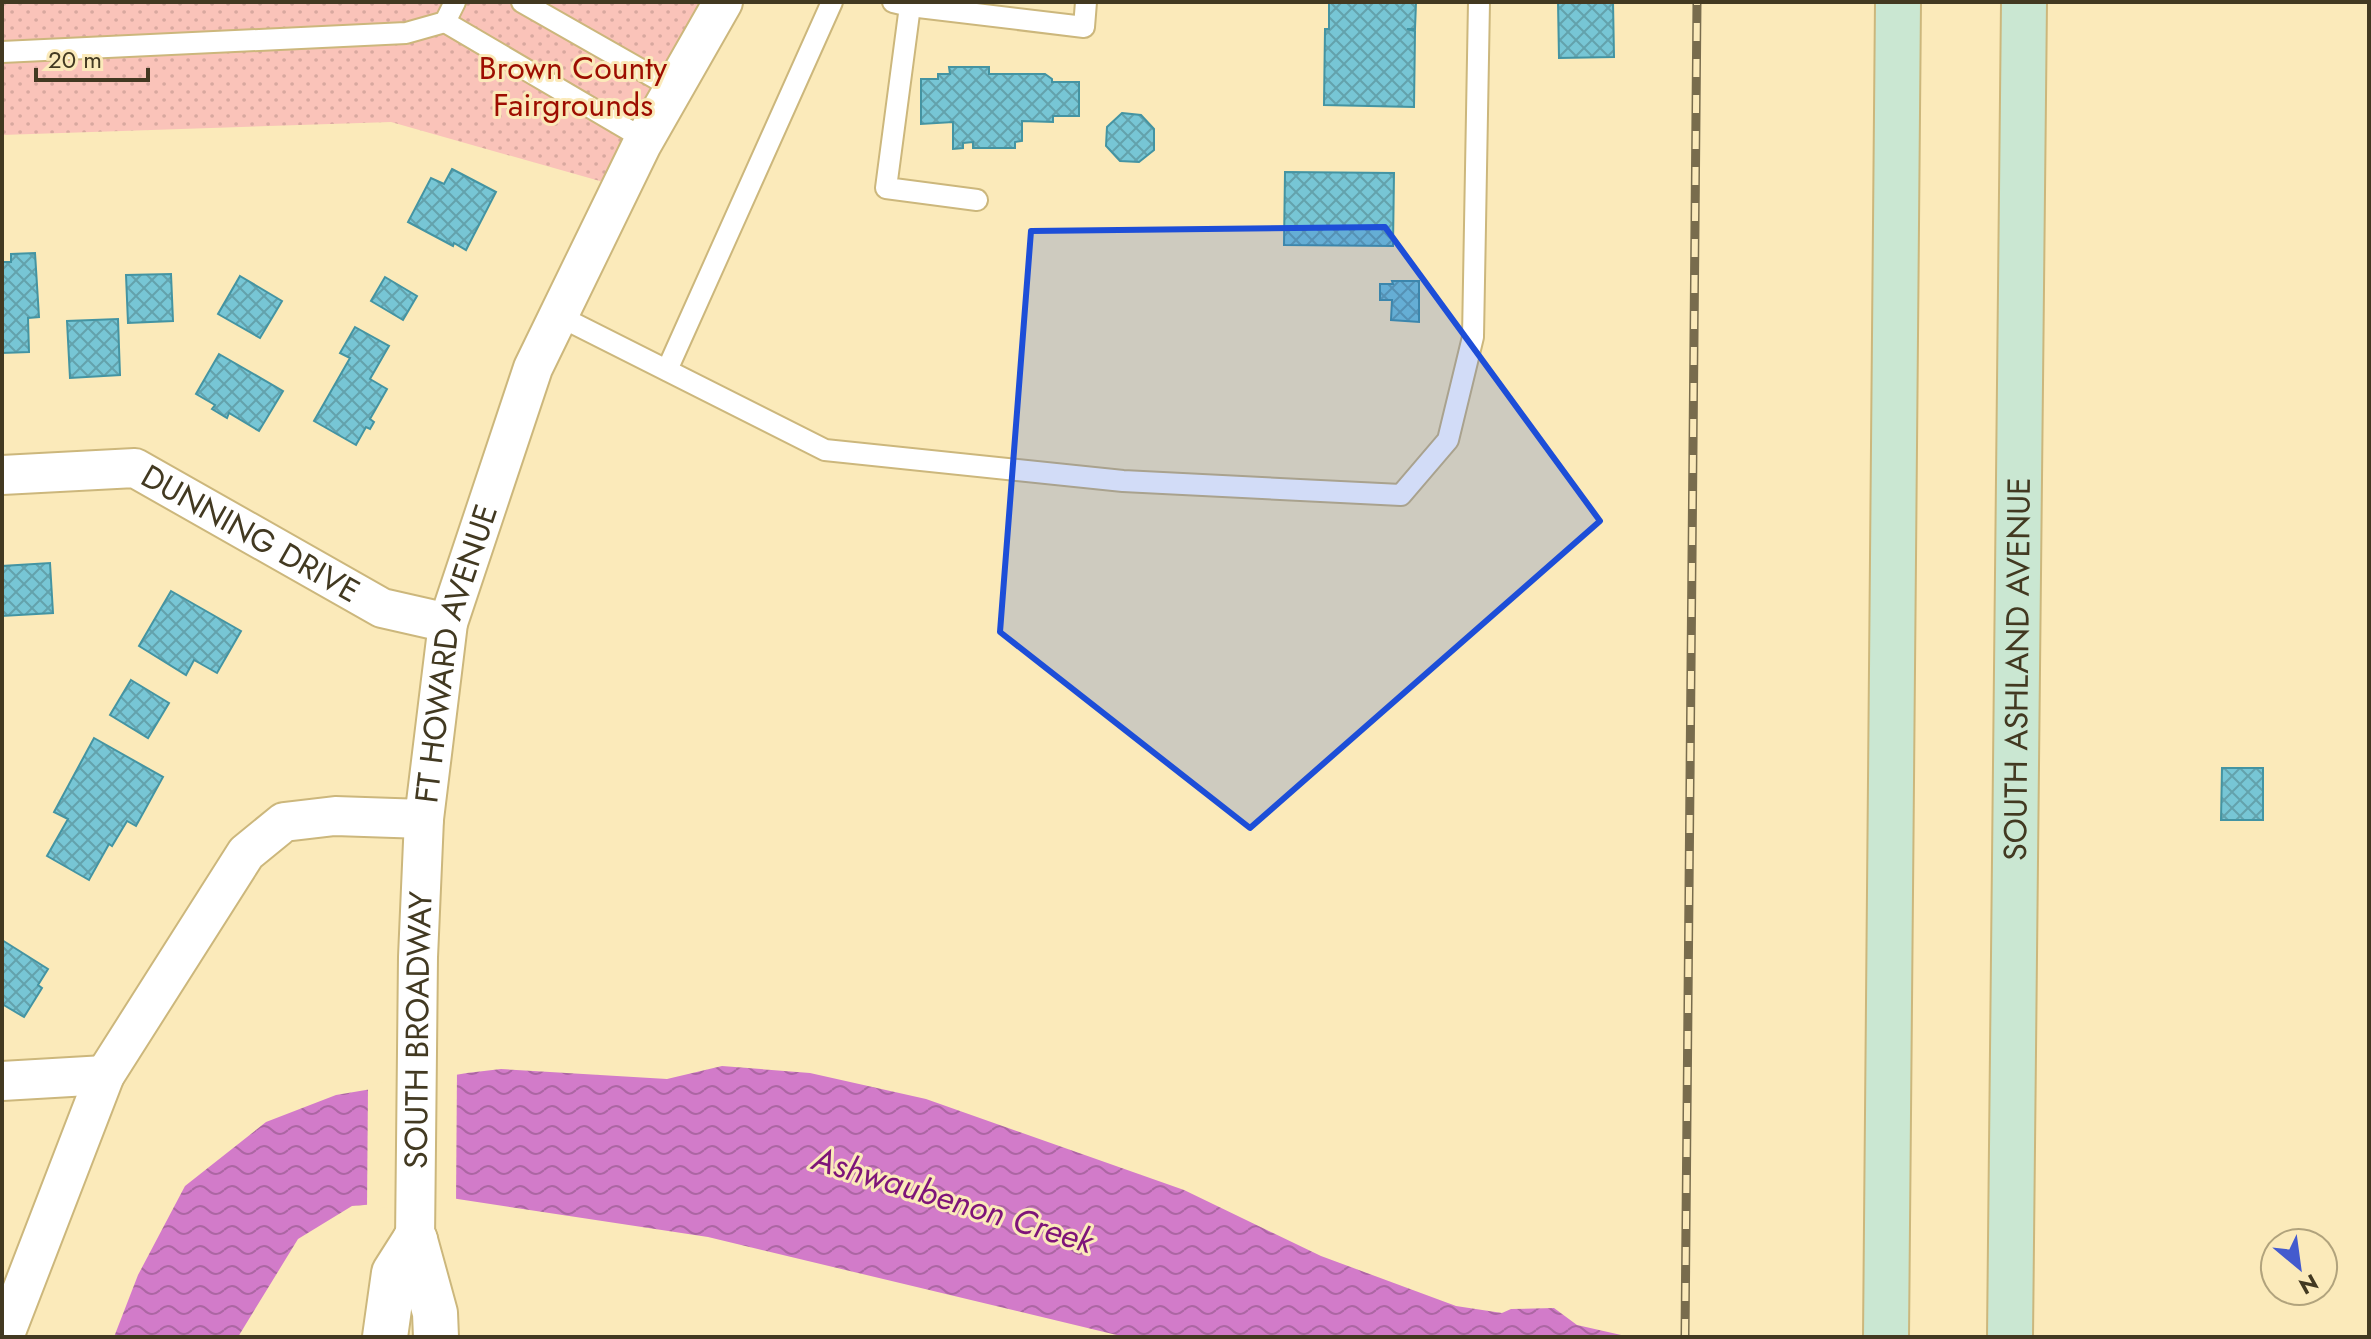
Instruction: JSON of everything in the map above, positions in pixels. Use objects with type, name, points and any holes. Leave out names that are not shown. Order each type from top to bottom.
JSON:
[{"type":"main road","points":[[1886,1337],[1898,2]]},
{"type":"main road","name":"SOUTH ASHLAND AVENUE","points":[[2010,1337],[2024,2]]},
{"type":"street","name":"FT HOWARD AVENUE","points":[[4,1337],[105,1075],[246,853],[284,822],[335,816],[424,819],[448,623],[533,368],[644,139],[723,2]]},
{"type":"street","name":"DUNNING DRIVE","points":[[2,475],[135,468],[382,608],[448,623]]},
{"type":"street","name":"SOUTH BROADWAY","points":[[424,819],[417,1034],[415,1240],[435,1313],[436,1337]]},
{"type":"street","points":[[2,1081],[105,1075]]},
{"type":"street","points":[[385,1337],[394,1273],[415,1240]]},
{"type":"lane","points":[[445,22],[455,2]]},
{"type":"lane","points":[[522,2],[673,88]]},
{"type":"lane","points":[[667,370],[832,2]]},
{"type":"lane","points":[[977,200],[886,188],[902,4],[1084,27],[1086,2]]},
{"type":"lane","points":[[559,316],[825,450],[1123,481],[1401,495],[1448,440],[1473,337],[1479,2]]},
{"type":"lane","points":[[2,52],[406,33],[445,22],[644,139]]},
{"type":"highlighted area","points":[[1385,227],[1600,521],[1250,828],[1000,632],[1031,231]]},
{"type":"green space","name":"Brown County Fairgrounds","points":[[2,2],[723,2],[621,187],[391,122],[2,135]]},
{"type":"water","name":"Ashwaubenon Creek","points":[[722,1066],[810,1073],[926,1099],[1184,1190],[1321,1256],[1456,1306],[1502,1313],[1511,1309],[1554,1308],[1577,1325],[1630,1337],[1125,1337],[708,1237],[451,1198],[352,1206],[298,1239],[238,1337],[114,1337],[138,1275],[185,1186],[266,1122],[336,1095],[467,1073],[501,1069],[667,1079]]},
{"type":"pier","points":[[457,1070],[456,1203],[367,1209],[368,1085]]},
{"type":"building","points":[[1329,2],[1416,2],[1415,29],[1407,29],[1415,31],[1414,107],[1324,105],[1325,29],[1329,29]]},
{"type":"building","points":[[1558,2],[1613,2],[1614,57],[1559,58]]},
{"type":"building","points":[[949,67],[989,67],[989,74],[1045,74],[1052,82],[1079,82],[1079,116],[1053,116],[1053,122],[1022,121],[1022,141],[1015,142],[1015,148],[973,148],[973,142],[953,149],[953,122],[921,124],[921,79],[938,79],[938,74],[950,74]]},
{"type":"building","points":[[1122,113],[1141,115],[1154,129],[1154,150],[1139,162],[1120,161],[1106,146],[1107,127]]},
{"type":"building","points":[[452,169],[496,192],[466,250],[408,222],[431,178],[444,184]]},
{"type":"building","points":[[1285,172],[1394,173],[1393,246],[1284,245]]},
{"type":"building","points":[[35,253],[39,317],[28,318],[29,352],[2,353],[2,262],[11,262],[11,254]]},
{"type":"building","points":[[171,274],[173,321],[128,323],[126,275]]},
{"type":"building","points":[[240,276],[282,301],[260,338],[218,314]]},
{"type":"building","points":[[385,277],[417,296],[403,320],[371,301]]},
{"type":"building","points":[[1392,281],[1419,281],[1419,322],[1391,320],[1392,300],[1380,300],[1380,284],[1393,284]]},
{"type":"building","points":[[118,319],[120,375],[70,378],[67,321]]},
{"type":"building","points":[[355,327],[389,346],[370,379],[387,389],[370,419],[374,422],[370,429],[366,427],[356,445],[314,421],[350,358],[340,353]]},
{"type":"building","points":[[219,354],[283,391],[259,431],[229,413],[227,418],[212,409],[215,405],[196,394]]},
{"type":"building","points":[[50,563],[53,613],[2,616],[2,566]]},
{"type":"building","points":[[171,591],[241,631],[217,673],[194,660],[186,675],[139,646]]},
{"type":"building","points":[[131,680],[169,703],[148,738],[110,715]]},
{"type":"building","points":[[94,738],[163,777],[136,826],[127,821],[112,846],[109,844],[89,880],[47,856],[68,819],[54,812]]},
{"type":"building","points":[[2222,768],[2263,768],[2263,820],[2221,820]]},
{"type":"building","points":[[2,940],[48,969],[38,985],[42,988],[24,1017],[2,1004]]},
{"type":"railway","points":[[1685,1337],[1697,2]]}]
